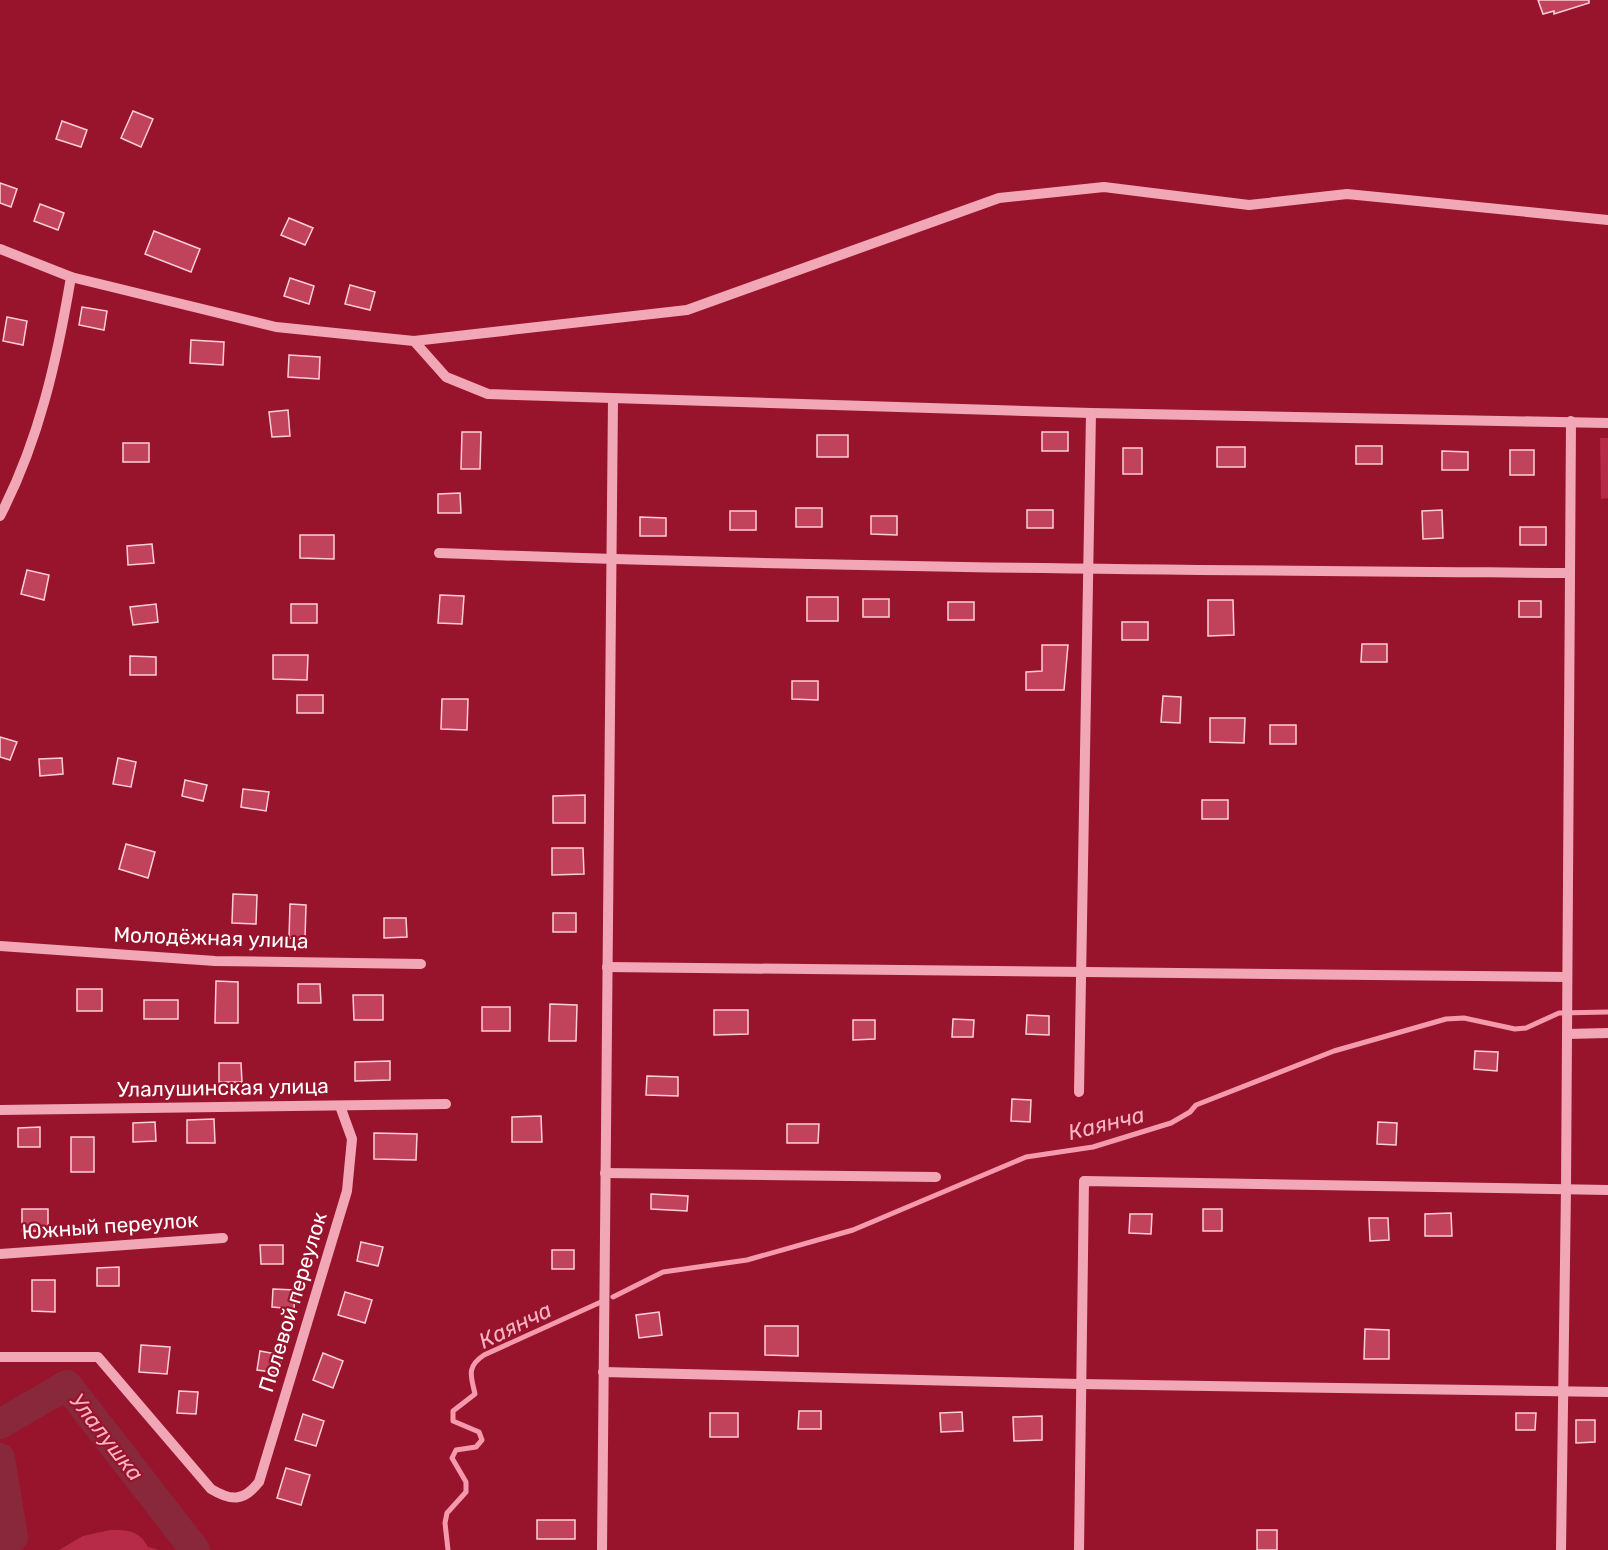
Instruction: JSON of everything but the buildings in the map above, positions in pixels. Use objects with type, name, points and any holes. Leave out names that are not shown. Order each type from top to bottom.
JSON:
[{"type":"street","points":[[0,249],[71,277],[276,327],[414,341],[687,310],[999,198],[1104,187],[1249,205],[1347,194],[1608,220]]},
{"type":"street","points":[[0,516],[32,445],[58,353],[71,277]]},
{"type":"street","points":[[414,341],[446,377],[488,394],[1091,413],[1608,423]]},
{"type":"street","points":[[602,1550],[613,399]]},
{"type":"street","points":[[1079,1092],[1091,413]]},
{"type":"street","points":[[1561,1550],[1566,1189],[1571,421]]},
{"type":"street","points":[[439,553],[610,560],[1089,569],[1570,573]]},
{"type":"street","name":"Молодёжная улица","points":[[0,946],[215,961],[421,964]]},
{"type":"street","points":[[607,967],[1567,977]]},
{"type":"street","points":[[1567,1034],[1608,1033]]},
{"type":"street","name":"Улалушинская улица","points":[[0,1110],[446,1104]]},
{"type":"street","name":"Полевой переулок","points":[[0,1357],[98,1357],[211,1489],[227,1498],[239,1499],[259,1482],[347,1191],[352,1139],[340,1106]]},
{"type":"street","points":[[605,1173],[936,1177]]},
{"type":"street","points":[[1079,1550],[1084,1181],[1608,1190]]},
{"type":"street","name":"Южный переулок","points":[[0,1254],[223,1238]]},
{"type":"street","points":[[603,1372],[1080,1384],[1608,1392]]},
{"type":"shaded area","points":[[1600,438],[1608,438],[1608,498],[1601,499]]},
{"type":"shaded area","points":[[110,1530],[137,1534],[148,1547],[159,1550],[59,1550],[83,1536]]},
{"type":"waterway","name":"Каянча","points":[[613,1297],[663,1272],[747,1260],[853,1230],[1026,1157],[1093,1147],[1171,1123],[1190,1112],[1196,1105],[1334,1051],[1446,1019],[1464,1018],[1515,1029],[1526,1028],[1559,1013],[1608,1012]]},
{"type":"waterway","name":"Каянча","points":[[448,1550],[445,1523],[447,1513],[466,1492],[466,1482],[452,1458],[456,1450],[476,1447],[482,1440],[479,1432],[453,1421],[453,1411],[475,1394],[471,1372],[474,1364],[484,1355],[601,1302]]},
{"type":"waterway","name":"Улалушка","points":[[0,1424],[67,1385],[195,1550]]},
{"type":"waterway","name":"Улалушка","points":[[0,1458],[13,1537],[0,1548]]}]
